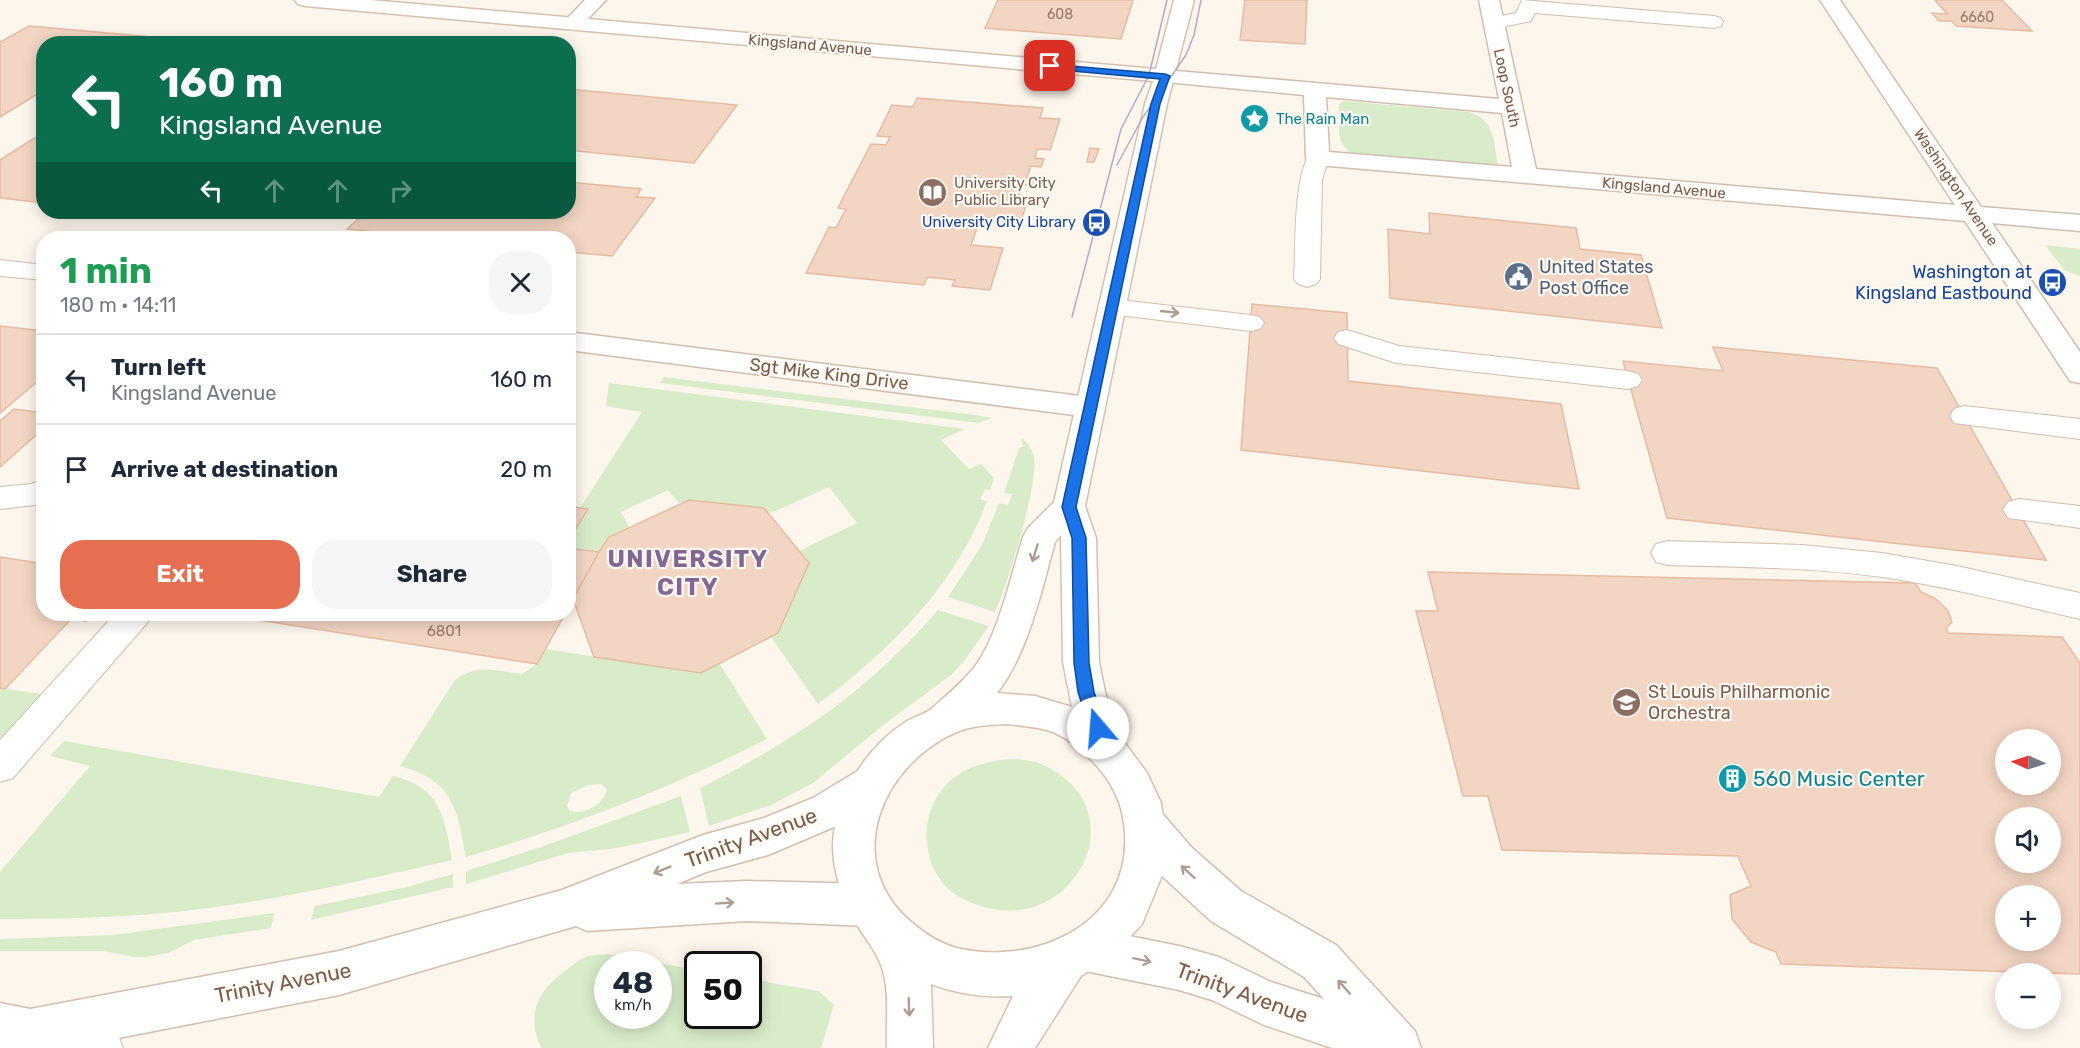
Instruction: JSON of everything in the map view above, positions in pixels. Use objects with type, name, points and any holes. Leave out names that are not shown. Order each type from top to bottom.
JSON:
[{"type":"street","name":"Kingsland Avenue","points":[[305,0],[1510,107]]},
{"type":"street","points":[[573,23],[596,0]]},
{"type":"street","points":[[1104,745],[1086,692],[1081,663],[1079,538],[1069,507],[1156,104],[1184,0]]},
{"type":"street","name":"Loop South","points":[[1489,0],[1526,176]]},
{"type":"street","name":"Washington Avenue","points":[[1830,0],[2080,374]]},
{"type":"street","points":[[1315,90],[1318,158]]},
{"type":"street","name":"Kingsland Avenue","points":[[1318,158],[2080,223]]},
{"type":"street","name":"Sgt Mike King Drive","points":[[576,342],[1089,407]]},
{"type":"street","points":[[910,1048],[908,979],[858,874],[854,843],[858,813],[870,784],[887,759],[912,737],[939,722],[968,701],[991,673],[1014,622],[1040,537],[1069,507]]},
{"type":"street","points":[[879,918],[916,955],[951,970],[989,977],[1027,974],[1075,955],[1103,937],[1130,903],[1144,864],[1146,824],[1138,794],[1124,768],[1104,745],[1076,726],[1043,713],[1008,708],[973,711],[939,722]]},
{"type":"street","name":"Trinity Avenue","points":[[10,1034],[339,973],[562,910],[703,854],[768,836],[827,811],[870,784]]},
{"type":"street","name":"Trinity Avenue","points":[[1146,824],[1177,862],[1226,906],[1320,961],[1397,1047]]},
{"type":"street","name":"Trinity Avenue","points":[[562,910],[747,901],[879,918]]},
{"type":"street","points":[[1011,1048],[1025,1019],[1075,955]]},
{"type":"street","name":"Trinity Avenue","points":[[1075,955],[1179,968],[1219,980],[1264,1002],[1397,1047]]},
{"type":"lane","points":[[1494,23],[1524,17],[1530,4],[1714,22]]},
{"type":"lane","points":[[1307,279],[1311,180],[1318,158]]},
{"type":"lane","points":[[0,268],[36,272]]},
{"type":"lane","points":[[1111,306],[1251,323]]},
{"type":"lane","points":[[1347,338],[1396,354],[1628,380]]},
{"type":"lane","points":[[1964,416],[2080,429]]},
{"type":"lane","points":[[0,498],[36,494]]},
{"type":"lane","points":[[2019,510],[2080,517]]},
{"type":"lane","points":[[1667,553],[1798,557],[1880,565],[1946,576],[2080,606]]},
{"type":"lane","points":[[0,766],[129,621]]},
{"type":"lane","points":[[10,1034],[101,1048]]},
{"type":"green space","points":[[1344,101],[1469,112],[1478,115],[1489,126],[1492,133],[1498,166],[1353,154],[1347,150],[1340,139],[1339,104]]},
{"type":"green space","points":[[2045,245],[2080,249],[2080,276],[2064,270]]},
{"type":"green space","points":[[664,377],[992,418],[979,423],[660,383]]},
{"type":"green space","points":[[609,383],[965,429],[941,440],[969,469],[981,464],[994,478],[990,490],[985,489],[980,499],[987,501],[973,532],[957,562],[938,589],[917,615],[870,662],[818,704],[771,637],[778,633],[809,563],[799,551],[857,523],[829,487],[771,513],[764,508],[689,500],[679,503],[668,490],[621,512],[629,527],[609,537],[599,552],[576,549],[576,529],[588,510],[580,508],[642,412],[606,406]]},
{"type":"green space","points":[[1022,438],[1030,447],[1033,455],[1032,489],[1014,559],[995,612],[948,597],[982,545],[999,503],[1008,505],[1012,494],[1004,493],[1019,448],[1023,447]]},
{"type":"green space","points":[[938,610],[989,626],[951,675],[882,726],[813,783],[771,805],[709,826],[700,788],[768,751],[828,712],[884,666]]},
{"type":"green space","points":[[545,649],[701,673],[719,663],[767,739],[694,774],[619,805],[543,833],[466,857],[459,824],[450,798],[431,780],[418,772],[400,766],[455,680],[471,671],[479,670],[522,674],[537,664]],"holes":[[[601,784],[607,789],[598,804],[588,810],[570,811],[567,806],[571,793],[588,785]]]},
{"type":"green space","points":[[0,688],[42,694],[0,739]]},
{"type":"green space","points":[[64,741],[379,797],[393,776],[409,781],[431,796],[443,817],[452,860],[309,891],[200,909],[144,915],[0,919],[0,872],[90,766],[50,756]]},
{"type":"green space","points":[[1015,759],[1041,764],[1071,784],[1087,810],[1091,838],[1083,865],[1065,888],[1041,904],[1010,911],[975,904],[963,899],[947,887],[938,877],[930,857],[927,828],[935,801],[953,779],[978,765]]},
{"type":"green space","points":[[681,796],[690,832],[618,848],[568,853],[466,884],[466,871],[541,847]]},
{"type":"green space","points":[[453,874],[453,887],[311,920],[315,906],[407,887]]},
{"type":"green space","points":[[274,913],[271,928],[194,940],[168,953],[145,957],[104,951],[0,951],[0,939],[113,935]]},
{"type":"green space","points":[[594,955],[594,1029],[672,1029],[672,965],[684,968],[684,1029],[762,1029],[762,981],[819,991],[834,1005],[821,1048],[541,1048],[534,1023],[538,1002],[550,984],[559,976],[581,959]]},
{"type":"building","points":[[998,0],[1133,0],[1121,39],[985,28]]},
{"type":"building","points":[[1245,0],[1307,0],[1305,44],[1240,40]]},
{"type":"building","points":[[1935,0],[2002,0],[2032,31],[1956,26],[1952,21],[1939,21],[1932,13],[1947,14]]},
{"type":"building","points":[[29,26],[141,36],[36,36],[36,95],[0,117],[0,42]]},
{"type":"building","points":[[576,90],[737,105],[694,163],[576,151]]},
{"type":"building","name":"University City Public Library","points":[[917,98],[1043,108],[1040,118],[1060,119],[1050,150],[1037,149],[1035,158],[1044,159],[1041,167],[1031,166],[1027,177],[1034,177],[1032,185],[1022,185],[1018,198],[1028,199],[1021,221],[981,217],[971,245],[1003,248],[990,290],[952,286],[955,280],[927,277],[924,285],[806,273],[829,227],[836,228],[846,209],[838,208],[871,144],[886,145],[890,137],[877,136],[892,105],[913,107]]},
{"type":"building","points":[[36,137],[36,202],[0,198],[0,160]]},
{"type":"building","points":[[1090,148],[1099,149],[1094,162],[1087,162]]},
{"type":"building","points":[[576,183],[641,189],[636,197],[655,198],[612,256],[576,253],[576,231],[365,231],[347,229],[358,219],[576,219]]},
{"type":"building","name":"United States Post Office","points":[[1429,213],[1576,228],[1580,249],[1641,255],[1662,328],[1390,298],[1388,229],[1430,234]]},
{"type":"building","points":[[1252,304],[1347,313],[1348,381],[1561,404],[1579,489],[1241,450]]},
{"type":"building","points":[[0,326],[36,330],[36,383],[0,413]]},
{"type":"building","points":[[1713,347],[1937,368],[2046,560],[1667,518],[1623,361],[1723,371]]},
{"type":"building","points":[[14,409],[36,412],[36,435],[0,467],[0,421]]},
{"type":"building","points":[[689,500],[764,508],[809,563],[778,633],[701,673],[594,657],[576,607],[576,594],[609,537]]},
{"type":"building","points":[[576,507],[588,509],[576,528]]},
{"type":"building","points":[[576,549],[599,552],[576,594]]},
{"type":"building","points":[[0,557],[36,563],[36,621],[69,621],[5,689],[0,688]]},
{"type":"building","name":"560 Music Center","points":[[1428,572],[1915,583],[1921,592],[1936,599],[1948,611],[1952,622],[1946,628],[1948,633],[2062,637],[2080,663],[2080,974],[2061,973],[2061,963],[1995,963],[1995,971],[1781,964],[1776,952],[1751,942],[1732,919],[1730,895],[1751,886],[1738,856],[1502,850],[1488,796],[1463,796],[1416,611],[1438,611]]},
{"type":"building","points":[[265,621],[561,621],[537,664]]},
{"type":"tram line","points":[[1072,317],[1121,129],[1149,75],[1167,0]]},
{"type":"tram line","points":[[1117,165],[1143,117],[1186,55],[1194,35],[1201,0]]},
{"type":"place","name":"The Rain Man","points":[[1255,119]]},
{"type":"place","name":"University City Public Library","points":[[933,192]]},
{"type":"place","name":"University City Library","points":[[1097,222]]},
{"type":"place","name":"United States Post Office","points":[[1518,277]]},
{"type":"place","name":"Washington at Kingsland Eastbound","points":[[2053,282]]},
{"type":"place","name":"St Louis Philharmonic Orchestra","points":[[1627,702]]},
{"type":"place","name":"560 Music Center","points":[[1732,779]]},
{"type":"district","name":"UNIVERSITY CITY","points":[[688,573]]},
{"type":"route","points":[[1050,66],[1165,76],[1156,104],[1069,507],[1079,538],[1081,663],[1086,692],[1098,728]]}]
